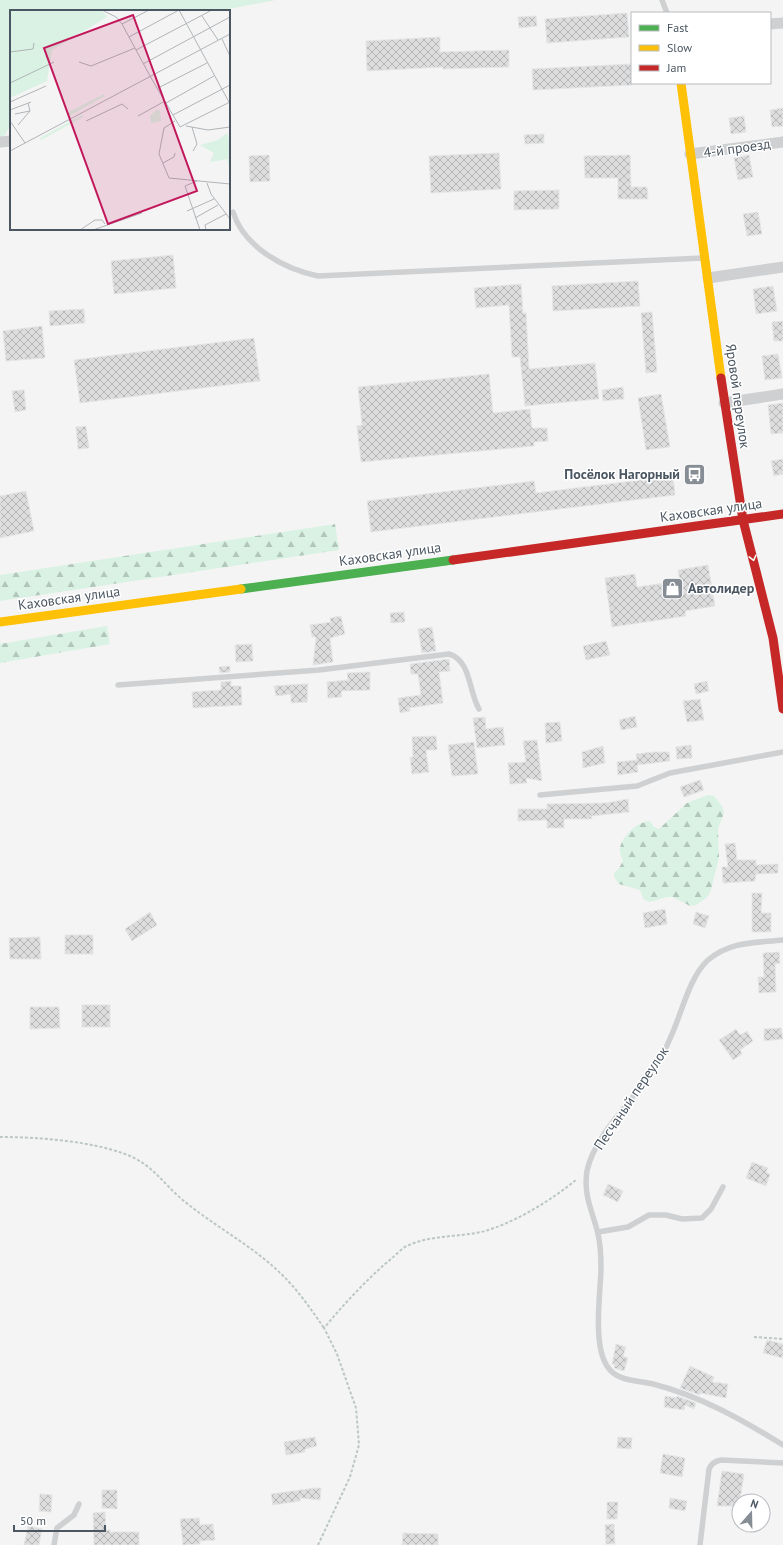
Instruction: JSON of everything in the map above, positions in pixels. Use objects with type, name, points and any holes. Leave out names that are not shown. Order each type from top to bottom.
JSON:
[{"type":"main road","name":"Яровой переулок","points":[[681,84],[706,258],[724,403],[743,520],[778,637],[783,709]]},
{"type":"main road","name":"Каховская улица","points":[[0,622],[783,514]]},
{"type":"street","points":[[771,24],[783,22]]},
{"type":"street","name":"4-й проезд","points":[[690,154],[783,142]]},
{"type":"street","points":[[708,278],[783,268]]},
{"type":"street","points":[[724,403],[783,394]]},
{"type":"lane","points":[[662,0],[667,12]]},
{"type":"lane","points":[[233,212],[238,226],[252,243],[294,270],[318,276],[706,258]]},
{"type":"lane","points":[[118,685],[319,670],[449,654],[458,658],[463,666],[474,701],[479,709]]},
{"type":"lane","points":[[540,796],[637,786],[670,773],[783,752]]},
{"type":"lane","name":"Песчаный переулок","points":[[783,940],[730,946],[716,954],[701,967],[660,1059],[603,1137],[588,1170],[588,1203],[598,1232],[601,1266],[601,1349],[608,1368],[621,1378],[652,1384],[692,1397],[736,1416],[783,1445]]},
{"type":"lane","points":[[598,1232],[628,1227],[650,1215],[666,1215],[682,1219],[702,1218],[711,1209],[723,1187]]},
{"type":"lane","points":[[700,1545],[711,1465],[715,1461],[783,1463]]},
{"type":"lane","points":[[54,1545],[57,1528],[74,1515],[79,1504]]},
{"type":"path","points":[[0,1138],[22,1137],[103,1148],[140,1161],[156,1172],[184,1200],[250,1248],[284,1277],[306,1303],[324,1328],[339,1361],[356,1408],[359,1445],[350,1477],[318,1545]]},
{"type":"path","points":[[324,1328],[384,1265],[407,1245],[423,1240],[459,1236],[495,1228],[513,1220],[564,1190],[588,1170]]},
{"type":"path","points":[[754,1337],[783,1339]]},
{"type":"green space","points":[[0,0],[276,0],[223,10],[10,10],[10,126],[0,144]]},
{"type":"green space","points":[[335,524],[339,550],[0,601],[0,575]]},
{"type":"green space","points":[[107,626],[110,644],[0,663],[0,644]]},
{"type":"green space","points":[[708,795],[714,796],[722,806],[724,813],[718,829],[719,858],[710,893],[706,898],[696,905],[690,906],[673,897],[667,897],[650,902],[644,900],[640,890],[619,884],[614,877],[614,873],[623,861],[620,852],[621,846],[630,831],[640,824],[650,821],[654,827],[659,829],[687,803]]},
{"type":"building","points":[[627,13],[629,37],[547,43],[545,19]]},
{"type":"building","points":[[536,16],[537,26],[519,28],[518,17]]},
{"type":"building","points":[[440,37],[440,52],[509,50],[509,67],[443,69],[443,67],[367,71],[366,41]]},
{"type":"building","points":[[631,64],[632,85],[533,90],[532,69]]},
{"type":"building","points":[[783,108],[783,126],[772,127],[770,110]]},
{"type":"building","points":[[744,116],[746,132],[731,134],[729,118]]},
{"type":"building","points":[[544,134],[544,143],[525,144],[524,135]]},
{"type":"building","points":[[499,153],[501,189],[431,193],[429,156]]},
{"type":"building","points":[[269,155],[270,181],[250,182],[249,156]]},
{"type":"building","points":[[630,155],[631,187],[647,187],[648,199],[618,199],[618,178],[585,178],[584,156]]},
{"type":"building","points":[[749,155],[753,177],[738,180],[734,158]]},
{"type":"building","points":[[559,190],[559,209],[514,210],[514,191]]},
{"type":"building","points":[[758,212],[762,234],[747,236],[743,214]]},
{"type":"building","points":[[173,255],[176,288],[114,294],[111,261]]},
{"type":"building","points":[[638,281],[640,306],[553,311],[552,286]]},
{"type":"building","points":[[521,284],[523,313],[526,313],[529,369],[595,363],[599,399],[525,406],[520,357],[512,357],[509,305],[476,308],[474,288]]},
{"type":"building","points":[[773,286],[777,311],[756,314],[753,289]]},
{"type":"building","points":[[84,309],[85,323],[50,326],[49,311]]},
{"type":"building","points":[[652,312],[657,372],[646,373],[641,313]]},
{"type":"building","points":[[783,321],[783,341],[774,341],[772,322]]},
{"type":"building","points":[[42,326],[45,358],[6,361],[3,331]]},
{"type":"building","points":[[254,338],[260,381],[80,403],[74,360]]},
{"type":"building","points":[[778,354],[782,378],[765,380],[762,356]]},
{"type":"building","points":[[489,374],[493,413],[530,409],[532,428],[547,428],[548,441],[534,442],[534,446],[361,462],[357,426],[362,425],[358,387]]},
{"type":"building","points":[[623,387],[624,399],[603,401],[602,390]]},
{"type":"building","points":[[24,390],[26,410],[15,412],[12,391]]},
{"type":"building","points":[[661,394],[670,447],[646,450],[638,398]]},
{"type":"building","points":[[783,403],[783,433],[771,434],[768,405]]},
{"type":"building","points":[[86,426],[89,448],[78,449],[76,427]]},
{"type":"building","points":[[783,459],[783,474],[774,476],[771,461]]},
{"type":"building","points":[[673,476],[675,495],[371,532],[367,501],[534,481],[536,493]]},
{"type":"building","points":[[26,491],[34,531],[0,538],[0,496]]},
{"type":"building","points":[[708,565],[715,606],[685,611],[686,616],[612,627],[605,578],[635,574],[637,587],[680,581],[678,570]]},
{"type":"building","points":[[404,612],[405,622],[391,623],[390,613]]},
{"type":"building","points":[[341,616],[345,634],[330,638],[333,662],[313,665],[316,637],[312,637],[310,625],[331,622],[330,618]]},
{"type":"building","points":[[432,627],[436,651],[422,653],[418,629]]},
{"type":"building","points":[[606,641],[610,655],[586,660],[583,646]]},
{"type":"building","points":[[252,644],[253,661],[236,662],[235,645]]},
{"type":"building","points":[[449,659],[450,671],[439,672],[443,703],[409,708],[410,711],[400,713],[398,698],[421,695],[418,674],[411,674],[410,664]]},
{"type":"building","points":[[230,666],[230,672],[220,673],[219,667]]},
{"type":"building","points":[[370,672],[370,690],[341,691],[342,697],[328,698],[327,682],[348,680],[347,673]]},
{"type":"building","points":[[231,681],[231,686],[241,686],[242,705],[193,708],[192,692],[221,690],[221,682]]},
{"type":"building","points":[[707,681],[709,691],[696,694],[694,684]]},
{"type":"building","points":[[308,684],[307,702],[291,703],[291,694],[276,696],[274,686]]},
{"type":"building","points":[[700,699],[704,720],[687,722],[683,701]]},
{"type":"building","points":[[635,716],[637,727],[621,730],[619,720]]},
{"type":"building","points":[[485,717],[486,729],[503,727],[505,745],[477,748],[473,718]]},
{"type":"building","points":[[560,722],[562,741],[546,743],[545,723]]},
{"type":"building","points":[[436,736],[437,750],[426,750],[429,772],[412,774],[410,757],[413,757],[412,737]]},
{"type":"building","points":[[537,740],[542,781],[526,778],[527,783],[510,784],[508,763],[526,762],[523,741]]},
{"type":"building","points":[[474,742],[478,774],[452,776],[448,745]]},
{"type":"building","points":[[691,745],[692,758],[677,759],[676,747]]},
{"type":"building","points":[[603,746],[605,763],[583,768],[582,752]]},
{"type":"building","points":[[669,752],[670,761],[637,765],[638,772],[618,775],[617,762],[637,760],[636,754]]},
{"type":"building","points":[[700,780],[704,790],[684,797],[680,787]]},
{"type":"building","points":[[628,799],[629,812],[591,816],[592,819],[564,819],[564,828],[547,828],[547,820],[518,821],[518,809],[547,809],[547,804],[606,803]]},
{"type":"building","points":[[735,843],[737,860],[756,860],[756,865],[778,864],[778,873],[756,874],[755,881],[723,883],[722,867],[728,867],[725,844]]},
{"type":"building","points":[[752,893],[762,893],[761,913],[771,913],[771,932],[752,932]]},
{"type":"building","points":[[665,909],[667,924],[645,928],[643,913]]},
{"type":"building","points":[[150,912],[157,925],[132,941],[125,929]]},
{"type":"building","points":[[696,912],[709,916],[705,928],[693,924]]},
{"type":"building","points":[[65,935],[93,935],[93,954],[65,954]]},
{"type":"building","points":[[40,937],[41,959],[10,959],[9,938]]},
{"type":"building","points":[[779,952],[780,963],[775,964],[776,992],[759,993],[758,977],[764,977],[763,953]]},
{"type":"building","points":[[82,1005],[110,1005],[110,1027],[82,1027]]},
{"type":"building","points":[[30,1007],[59,1007],[60,1028],[30,1029]]},
{"type":"building","points":[[781,1028],[783,1039],[764,1041],[764,1029]]},
{"type":"building","points":[[736,1029],[740,1035],[747,1031],[753,1041],[740,1050],[742,1054],[733,1060],[719,1040]]},
{"type":"building","points":[[752,1162],[768,1168],[766,1172],[770,1174],[766,1186],[746,1178]]},
{"type":"building","points":[[608,1184],[623,1191],[618,1202],[603,1195]]},
{"type":"building","points":[[767,1340],[783,1344],[783,1358],[763,1353]]},
{"type":"building","points":[[616,1344],[626,1347],[623,1356],[628,1358],[624,1371],[614,1368],[615,1365],[612,1364]]},
{"type":"building","points":[[690,1366],[714,1377],[712,1382],[728,1384],[726,1398],[700,1393],[700,1395],[680,1388]]},
{"type":"building","points":[[665,1396],[676,1398],[677,1396],[696,1403],[694,1409],[685,1405],[684,1410],[664,1407]]},
{"type":"building","points":[[315,1437],[317,1446],[305,1449],[305,1452],[286,1455],[284,1442]]},
{"type":"building","points":[[618,1437],[632,1438],[631,1449],[617,1448]]},
{"type":"building","points":[[663,1454],[685,1458],[682,1477],[660,1473]]},
{"type":"building","points":[[722,1471],[744,1474],[741,1493],[731,1493],[731,1506],[717,1506]]},
{"type":"building","points":[[321,1488],[320,1500],[300,1498],[300,1501],[273,1505],[271,1494]]},
{"type":"building","points":[[102,1490],[117,1490],[117,1509],[102,1508]]},
{"type":"building","points":[[40,1494],[52,1495],[51,1512],[39,1511]]},
{"type":"building","points":[[670,1498],[687,1501],[685,1511],[669,1508]]},
{"type":"building","points":[[607,1502],[618,1502],[617,1519],[607,1519]]},
{"type":"building","points":[[105,1512],[106,1530],[110,1530],[110,1532],[139,1532],[139,1545],[94,1545],[93,1513]]},
{"type":"building","points":[[199,1518],[200,1525],[213,1524],[215,1540],[200,1541],[200,1544],[183,1545],[180,1519]]},
{"type":"building","points":[[614,1524],[615,1544],[606,1544],[605,1525]]},
{"type":"building","points":[[28,1526],[42,1529],[39,1545],[24,1545]]},
{"type":"building","points":[[403,1533],[438,1534],[438,1545],[402,1545]]},
{"type":"traffic: fast","points":[[241,589],[453,560]]},
{"type":"traffic: slow","points":[[681,84],[721,378]]},
{"type":"traffic: slow","points":[[0,622],[241,589]]},
{"type":"traffic: jam","points":[[721,378],[743,520],[773,638],[783,709]]},
{"type":"traffic: jam","points":[[453,560],[783,514]]},
{"type":"place","name":"Посёлок Нагорный","points":[[695,474]]},
{"type":"place","name":"Автолидер","points":[[673,588]]}]
